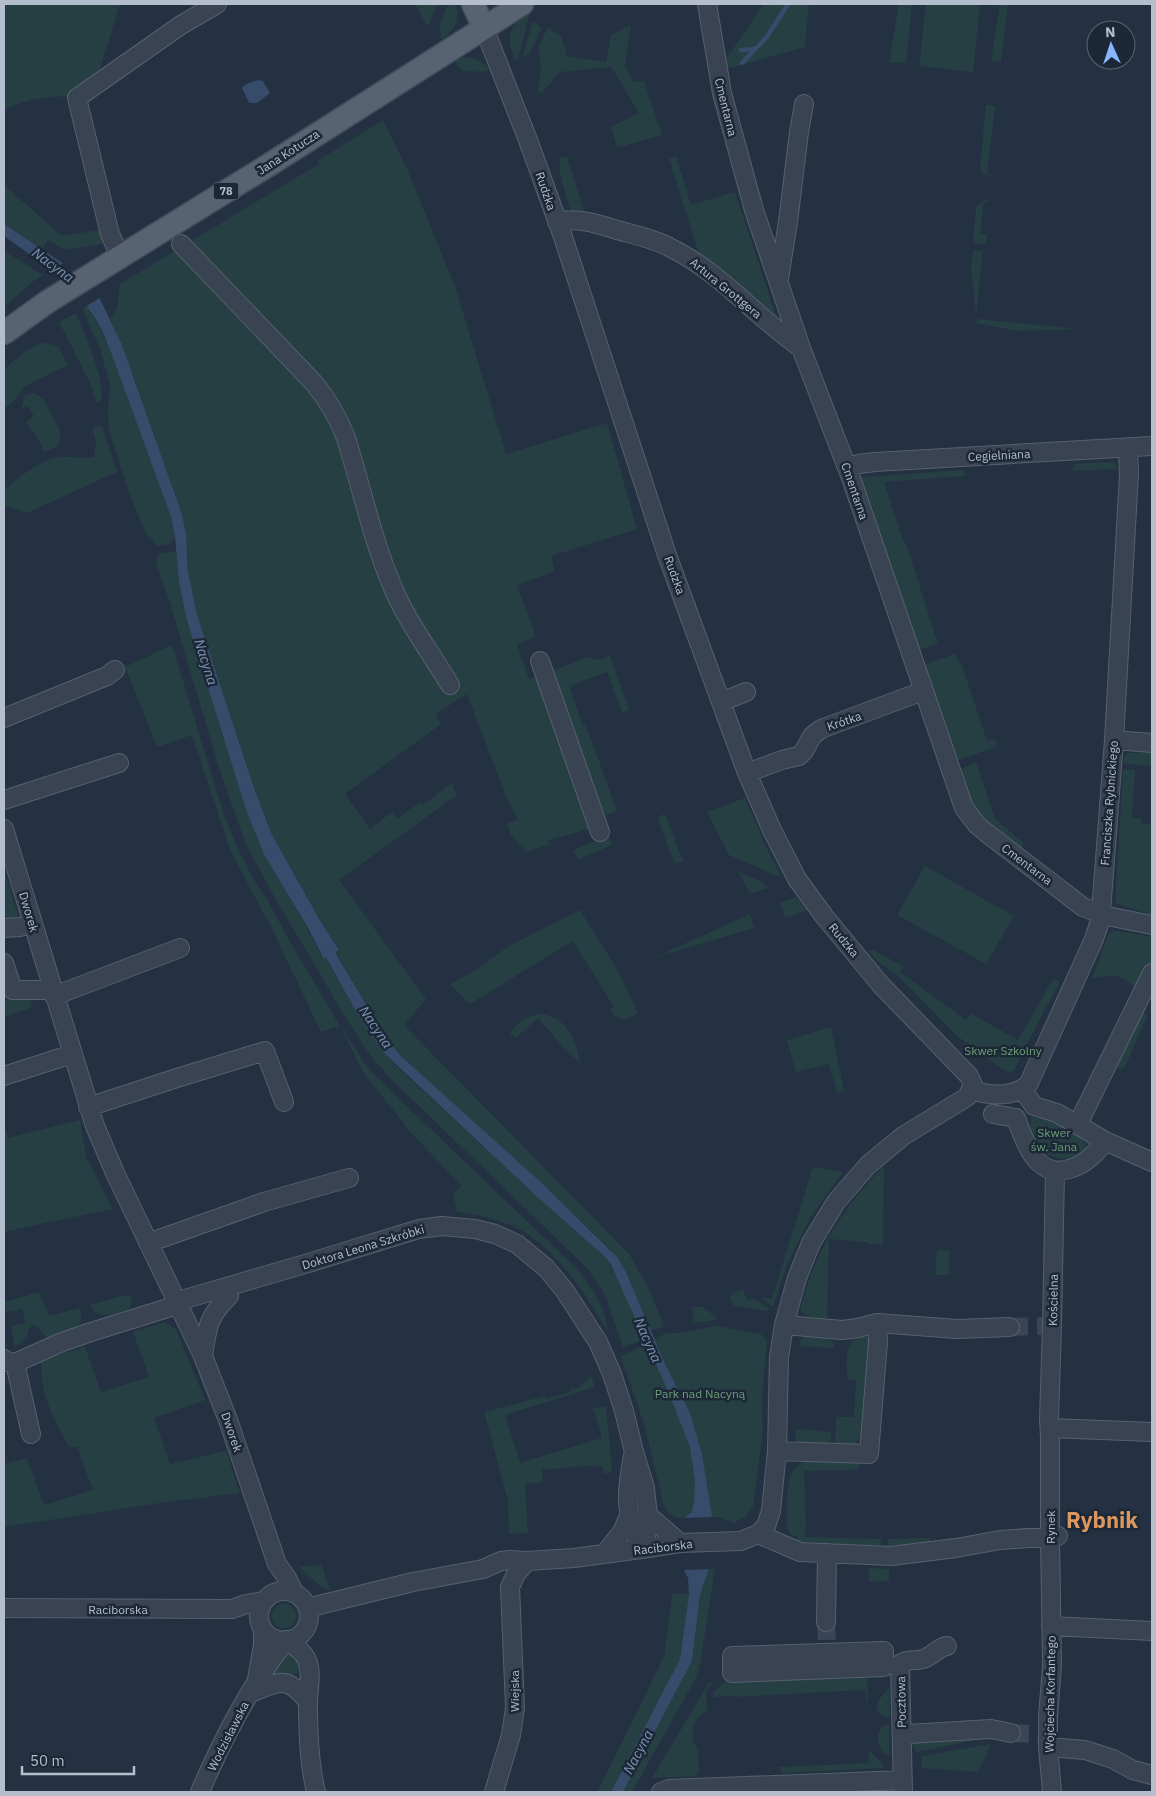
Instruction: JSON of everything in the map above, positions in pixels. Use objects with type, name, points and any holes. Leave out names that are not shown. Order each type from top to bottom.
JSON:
[{"type":"main road","name":"Rudzka","points":[[473,4],[484,28]]},
{"type":"main road","name":"Jana Kotucza","points":[[4,333],[47,302],[272,163],[522,4]]},
{"type":"street","points":[[112,261],[110,234],[77,98],[181,24],[217,4]]},
{"type":"street","name":"Cmentarna","points":[[707,4],[715,57],[730,123],[754,210],[800,348],[847,467],[964,808],[988,834],[1083,907],[1101,914],[1152,925]]},
{"type":"street","name":"Rudzka","points":[[484,28],[528,140],[557,222],[650,504],[721,702],[747,773],[779,846],[809,896],[881,984],[969,1076],[973,1081],[972,1090]]},
{"type":"street","points":[[778,282],[788,222],[798,132],[804,104]]},
{"type":"street","name":"Artura Grottgera","points":[[557,222],[570,220],[584,221],[613,228],[670,247],[700,265],[800,348]]},
{"type":"street","points":[[181,244],[314,382],[332,407],[346,438],[381,555],[393,587],[415,630],[450,685]]},
{"type":"street","name":"Cegielniana","points":[[847,467],[876,462],[1152,446]]},
{"type":"street","name":"Franciszka Rybnickiego","points":[[1022,1089],[1032,1079],[1051,1037],[1094,939],[1101,914],[1114,740],[1130,474],[1128,448]]},
{"type":"street","points":[[540,661],[600,832]]},
{"type":"street","points":[[4,718],[107,676],[115,670]]},
{"type":"street","name":"Krótka","points":[[747,773],[799,756],[812,736],[822,729],[923,691]]},
{"type":"street","points":[[721,702],[746,692]]},
{"type":"street","points":[[1114,740],[1152,743]]},
{"type":"street","points":[[4,800],[119,763]]},
{"type":"street","name":"Dworek","points":[[4,829],[88,1107],[110,1162],[203,1356],[286,1578],[268,1597],[259,1611],[262,1627]]},
{"type":"street","points":[[4,928],[20,927],[32,923]]},
{"type":"street","points":[[4,963],[13,990],[54,993],[180,948]]},
{"type":"street","points":[[1078,1124],[1106,1071],[1152,973]]},
{"type":"street","points":[[88,1107],[265,1052],[284,1102]]},
{"type":"street","points":[[4,1076],[72,1054]]},
{"type":"street","points":[[1054,1536],[1000,1540],[956,1548],[891,1556],[800,1552],[758,1534],[766,1526],[770,1516],[777,1451],[779,1357],[784,1325],[796,1278],[808,1250],[826,1218],[847,1187],[890,1146],[917,1126],[965,1099],[972,1090],[985,1094],[1010,1093],[1022,1089],[1034,1106],[1057,1113],[1105,1141],[1152,1162]]},
{"type":"street","points":[[992,1114],[1016,1118],[1034,1106]]},
{"type":"street","points":[[1016,1118],[1026,1143],[1036,1159],[1045,1168],[1055,1172],[1082,1164],[1097,1152],[1105,1141]]},
{"type":"street","name":"Kościelna","points":[[1055,1172],[1048,1326],[1049,1419],[1055,1432]]},
{"type":"street","points":[[148,1243],[264,1202],[349,1178]]},
{"type":"street","name":"Doktora Leona Szkróbki","points":[[178,1303],[191,1297],[228,1292],[418,1229],[442,1226],[464,1227],[495,1234],[517,1244],[536,1258],[556,1279],[582,1315],[598,1342],[612,1374],[645,1488],[649,1530],[641,1549]]},
{"type":"street","points":[[203,1356],[210,1320],[228,1292]]},
{"type":"street","points":[[31,1434],[9,1361],[171,1307],[178,1303]]},
{"type":"street","points":[[784,1325],[842,1330],[877,1323],[957,1329],[1010,1327]]},
{"type":"street","points":[[777,1451],[869,1454],[878,1342],[877,1323]]},
{"type":"street","points":[[1055,1432],[1152,1432]]},
{"type":"street","name":"Rynek","points":[[1054,1624],[1055,1432]]},
{"type":"street","name":"Doktora Leona Szkróbki","points":[[634,1452],[627,1490],[629,1516],[641,1549]]},
{"type":"street","points":[[605,1554],[622,1532],[629,1516]]},
{"type":"street","points":[[649,1516],[680,1543]]},
{"type":"street","name":"Raciborska","points":[[307,1605],[316,1606],[414,1582],[483,1569],[501,1561],[527,1561],[605,1554],[680,1543],[741,1541],[758,1534]]},
{"type":"street","points":[[826,1622],[827,1553]]},
{"type":"street","points":[[483,1569],[499,1576],[510,1587],[516,1574],[527,1561]]},
{"type":"street","points":[[286,1578],[302,1584],[316,1594],[334,1601]]},
{"type":"street","points":[[286,1578],[307,1605],[309,1617],[305,1629],[297,1637],[286,1640]]},
{"type":"street","name":"Raciborska","points":[[4,1608],[232,1609],[268,1597],[282,1590],[286,1578]]},
{"type":"street","name":"Wiejska","points":[[494,1792],[511,1735],[516,1708],[510,1587]]},
{"type":"street","name":"Raciborska","points":[[232,1609],[262,1627],[273,1638],[286,1640],[304,1654],[308,1661],[311,1772],[316,1792]]},
{"type":"street","points":[[1054,1624],[1152,1631]]},
{"type":"street","name":"Wojciecha Korfantego","points":[[1052,1792],[1045,1739],[1054,1624]]},
{"type":"street","name":"Wodzisławska","points":[[254,1687],[263,1645],[262,1627]]},
{"type":"street","name":"Wodzisławska","points":[[200,1792],[254,1687],[286,1640]]},
{"type":"street","name":"Pocztowa","points":[[903,1786],[900,1664],[906,1660],[923,1659],[941,1647],[948,1646]]},
{"type":"street","points":[[254,1687],[284,1683],[298,1690],[308,1702]]},
{"type":"street","points":[[908,1734],[991,1729],[1011,1733]]},
{"type":"street","points":[[1045,1739],[1113,1759],[1133,1770],[1152,1775]]},
{"type":"street","points":[[661,1792],[669,1789],[903,1786]]},
{"type":"green space","points":[[4,4],[120,4],[100,69],[71,97],[37,99],[20,103],[4,110]]},
{"type":"green space","points":[[415,4],[438,4],[429,24],[426,24]]},
{"type":"green space","points":[[448,4],[455,4],[457,20],[450,32],[442,39],[439,27]]},
{"type":"green space","points":[[764,4],[809,4],[805,47],[723,70],[724,62]]},
{"type":"green space","points":[[899,4],[912,4],[906,63],[889,62]]},
{"type":"green space","points":[[926,4],[980,4],[973,72],[919,66]]},
{"type":"green space","points":[[1000,4],[1008,4],[1001,62],[991,61]]},
{"type":"green space","points":[[528,14],[518,59],[515,60],[510,45],[510,34],[512,28]]},
{"type":"green space","points":[[533,21],[541,27],[541,30],[530,53],[523,57]]},
{"type":"green space","points":[[631,25],[625,65],[634,82],[644,81],[662,135],[617,148],[611,127],[639,113],[611,67],[560,72],[541,94],[538,90],[541,68],[538,48],[548,27],[562,38],[567,56],[606,62],[611,35]]},
{"type":"green space","points":[[465,57],[479,61],[490,70],[480,72],[461,70],[454,60]]},
{"type":"green space","points":[[986,105],[995,106],[987,173],[994,175],[992,176],[985,175],[980,169]]},
{"type":"green space","points":[[383,120],[407,169],[455,286],[506,454],[607,423],[637,529],[551,556],[555,571],[517,585],[536,637],[517,644],[529,679],[537,676],[593,828],[548,840],[550,844],[526,852],[511,835],[507,824],[518,819],[508,802],[467,694],[436,714],[441,724],[345,794],[370,829],[392,812],[397,819],[421,801],[421,806],[452,783],[457,795],[339,880],[426,999],[404,1025],[629,1254],[649,1289],[664,1327],[651,1330],[626,1272],[610,1249],[542,1183],[409,1064],[386,1037],[337,954],[336,952],[339,950],[272,835],[254,788],[197,614],[188,571],[188,554],[182,514],[134,378],[110,318],[117,309],[120,284],[319,164],[319,160]]},
{"type":"green space","points":[[676,156],[691,205],[735,192],[780,328],[700,257],[669,159]]},
{"type":"green space","points":[[560,157],[567,157],[585,214],[571,214],[560,173]]},
{"type":"green space","points":[[4,185],[62,236],[99,230],[105,242],[98,245],[64,250],[48,240],[41,250],[4,224]]},
{"type":"green space","points":[[987,200],[990,202],[984,202],[980,234],[987,235],[985,245],[973,243],[976,207],[982,201]]},
{"type":"green space","points":[[973,250],[983,251],[976,315],[971,265]]},
{"type":"green space","points":[[4,251],[43,275],[4,307]]},
{"type":"green space","points":[[87,306],[110,350],[171,517],[175,536],[170,544],[158,546],[147,536],[131,498],[109,431],[110,385],[99,346],[83,308]]},
{"type":"green space","points":[[76,313],[93,357],[100,382],[101,401],[97,403],[90,383],[59,322]]},
{"type":"green space","points":[[977,319],[1078,329],[1018,331],[977,323]]},
{"type":"green space","points":[[42,342],[58,346],[68,365],[25,386],[11,404],[4,408],[4,369],[23,353]]},
{"type":"green space","points":[[35,393],[43,399],[61,434],[58,445],[49,451],[43,451],[41,444],[26,422],[34,416],[27,406],[21,410],[25,395]]},
{"type":"green space","points":[[102,426],[117,472],[27,513],[4,505],[5,489],[37,465],[59,457],[94,457],[96,441],[92,428]]},
{"type":"green space","points":[[1110,462],[1115,464],[1118,469],[1072,471],[1074,464]]},
{"type":"green space","points":[[964,470],[965,476],[884,482],[903,540],[907,546],[938,644],[917,650],[861,482],[863,477]]},
{"type":"green space","points":[[176,551],[179,583],[186,617],[247,813],[258,839],[323,958],[327,957],[358,1014],[394,1064],[606,1258],[624,1292],[644,1339],[623,1347],[605,1295],[589,1270],[390,1078],[370,1055],[344,1015],[271,891],[245,842],[219,768],[170,603],[156,564],[159,554]]},
{"type":"green space","points":[[172,645],[224,815],[240,853],[255,882],[268,901],[340,1026],[321,1032],[271,927],[231,852],[192,735],[157,747],[125,667]]},
{"type":"green space","points":[[955,654],[958,661],[961,662],[987,741],[995,739],[997,744],[993,748],[955,761],[922,665]]},
{"type":"green space","points":[[610,656],[629,710],[622,712],[607,672],[569,686],[583,726],[586,725],[617,811],[604,816],[550,672],[588,657],[598,660]]},
{"type":"green space","points":[[1127,753],[1152,753],[1152,766],[1124,764],[1124,756]]},
{"type":"green space","points":[[976,762],[995,819],[1024,843],[1020,848],[980,818],[972,808],[959,775],[961,769]]},
{"type":"green space","points":[[1123,769],[1135,770],[1132,818],[1141,819],[1141,824],[1152,824],[1152,915],[1115,903]]},
{"type":"green space","points":[[745,798],[782,878],[729,855],[707,812]]},
{"type":"green space","points":[[665,814],[683,861],[675,864],[657,817]]},
{"type":"green space","points":[[608,836],[612,845],[578,859],[573,850]]},
{"type":"green space","points":[[925,866],[1014,916],[986,964],[897,915]]},
{"type":"green space","points":[[4,867],[19,919],[7,922],[4,913]]},
{"type":"green space","points":[[738,871],[762,882],[764,885],[771,887],[750,894]]},
{"type":"green space","points":[[796,897],[807,910],[785,918],[780,903]]},
{"type":"green space","points":[[580,910],[619,972],[638,1014],[622,1020],[613,1014],[610,1009],[614,1007],[573,941],[470,1004],[450,984],[471,973],[509,946]]},
{"type":"green space","points":[[750,914],[754,928],[653,958]]},
{"type":"green space","points":[[1113,930],[1152,937],[1152,994],[1147,1006],[1134,988],[1121,977],[1092,978],[1108,935]]},
{"type":"green space","name":"Skwer Szkolny","points":[[874,950],[904,967],[900,972],[966,1020],[970,1013],[1018,1040],[1053,979],[1058,981],[1059,984],[1014,1071],[1008,1072],[956,1035],[897,975],[877,961],[869,951]]},
{"type":"green space","points":[[29,995],[33,1007],[4,1017],[4,1001]]},
{"type":"green space","points":[[1141,1013],[1147,1016],[1125,1067],[1121,1069],[1113,1065]]},
{"type":"green space","points":[[541,1014],[558,1020],[569,1031],[576,1046],[580,1063],[538,1018],[516,1038],[510,1034],[523,1020]]},
{"type":"green space","points":[[340,1026],[370,1071],[577,1269],[601,1306],[608,1332],[590,1302],[558,1260],[532,1237],[503,1222],[457,1212],[453,1194],[462,1186],[411,1133],[363,1072]]},
{"type":"green space","points":[[831,1027],[844,1091],[837,1093],[829,1064],[796,1072],[787,1040]]},
{"type":"green space","name":"Skwer św. Jana","points":[[1032,1117],[1056,1122],[1064,1126],[1077,1135],[1087,1147],[1078,1155],[1067,1158],[1057,1158],[1047,1154],[1033,1139]]},
{"type":"green space","points":[[80,1120],[86,1157],[112,1209],[4,1232],[4,1125],[8,1138]]},
{"type":"green space","points":[[884,1166],[883,1244],[829,1239],[827,1318],[813,1318],[806,1315],[800,1311],[821,1251],[855,1198]]},
{"type":"green space","points":[[813,1167],[843,1172],[810,1218],[787,1265],[773,1307],[761,1298],[772,1298]]},
{"type":"green space","points":[[937,1250],[949,1251],[949,1275],[935,1275]]},
{"type":"green space","points":[[743,1289],[747,1300],[754,1299],[770,1309],[767,1311],[734,1306],[729,1297]]},
{"type":"green space","points":[[39,1292],[49,1316],[80,1308],[82,1313],[79,1326],[47,1338],[34,1324],[29,1328],[27,1336],[15,1348],[11,1326],[26,1323],[22,1309],[7,1312],[5,1302]]},
{"type":"green space","points":[[126,1295],[130,1296],[132,1300],[130,1309],[103,1315],[93,1310],[90,1305]]},
{"type":"green space","points":[[692,1307],[703,1307],[718,1319],[694,1322]]},
{"type":"green space","points":[[165,1322],[176,1329],[205,1400],[154,1418],[170,1464],[226,1451],[240,1493],[160,1503],[4,1527],[4,1464],[27,1458],[44,1505],[93,1490],[77,1447],[69,1447],[45,1395],[41,1360],[85,1347],[101,1392],[149,1377],[133,1332]]},
{"type":"green space","name":"Park nad Nacyną","points":[[717,1326],[761,1334],[767,1341],[762,1399],[763,1430],[753,1507],[745,1517],[734,1523],[719,1517],[677,1518],[668,1512],[663,1503],[645,1427],[621,1357],[666,1333],[679,1333]]},
{"type":"green space","points":[[806,1336],[817,1336],[827,1339],[833,1342],[834,1348],[799,1346],[801,1339]]},
{"type":"green space","points":[[860,1336],[868,1338],[870,1342],[863,1434],[855,1445],[835,1447],[836,1417],[854,1417],[856,1381],[848,1380],[847,1378],[847,1354],[851,1344]]},
{"type":"green space","points":[[591,1376],[595,1387],[505,1415],[520,1463],[601,1438],[593,1408],[606,1406],[612,1471],[604,1474],[603,1466],[595,1467],[593,1465],[542,1470],[543,1482],[525,1484],[528,1533],[509,1534],[508,1501],[484,1412],[545,1396],[546,1399],[570,1392],[572,1388],[578,1388]]},
{"type":"green space","points":[[796,1429],[831,1432],[831,1445],[795,1443]]},
{"type":"green space","points":[[806,1461],[860,1464],[854,1470],[804,1471],[805,1537],[881,1539],[881,1545],[807,1545],[792,1541],[799,1538],[790,1534],[787,1528],[788,1489],[793,1471],[798,1465]]},
{"type":"green space","points":[[930,1538],[930,1542],[903,1547],[888,1546],[888,1539]]},
{"type":"green space","points":[[322,1565],[330,1591],[320,1586],[299,1567]]},
{"type":"green space","points":[[869,1568],[889,1569],[889,1581],[869,1582]]},
{"type":"green space","points":[[709,1569],[715,1569],[701,1659],[696,1678],[632,1792],[623,1792],[692,1661],[700,1595]]},
{"type":"green space","points":[[672,1594],[689,1594],[680,1659],[611,1792],[597,1792],[664,1657]]},
{"type":"green space","points":[[284,1604],[292,1608],[296,1616],[292,1624],[284,1628],[276,1624],[272,1616],[276,1608]]},
{"type":"green space","points":[[286,1649],[296,1658],[302,1671],[292,1675],[284,1673],[272,1674]]},
{"type":"green space","points":[[867,1673],[868,1699],[866,1702],[865,1690],[713,1697],[713,1692],[727,1680]]},
{"type":"green space","points":[[710,1681],[713,1683],[706,1691],[707,1710],[697,1719],[693,1730],[694,1741],[700,1752],[698,1753],[699,1773],[697,1773],[697,1776],[652,1778]]},
{"type":"green space","points":[[889,1687],[889,1718],[878,1712],[877,1704]]},
{"type":"green space","points":[[885,1725],[889,1725],[890,1756],[881,1750],[879,1743],[878,1732]]},
{"type":"green space","points":[[995,1736],[917,1752],[912,1742]]},
{"type":"green space","points":[[991,1744],[978,1772],[922,1768],[922,1756]]},
{"type":"green space","points":[[869,1749],[885,1768],[782,1773],[779,1767],[869,1763]]},
{"type":"water","points":[[258,80],[263,81],[270,93],[257,103],[249,103],[242,88],[246,84]]},
{"type":"water","name":"Nacyna","points":[[4,224],[76,272],[91,287],[100,299],[122,345],[182,514],[186,534],[188,571],[197,614],[254,788],[272,835],[339,950],[336,954],[386,1037],[402,1057],[542,1183],[617,1257],[626,1272],[665,1364],[690,1413],[702,1454],[712,1516],[709,1569],[700,1595],[692,1661],[623,1792],[611,1792],[680,1659],[689,1594],[688,1578],[684,1570],[686,1516],[692,1512],[695,1481],[690,1447],[668,1391],[611,1265],[606,1258],[534,1194],[386,1055],[355,1008],[327,957],[324,959],[308,928],[265,856],[247,813],[186,617],[179,583],[175,536],[171,517],[105,337],[96,319],[74,291],[41,262],[4,236]]},
{"type":"pier","points":[[65,262],[92,285],[101,297],[85,307],[65,284],[50,271]]},
{"type":"pier","points":[[715,1517],[712,1569],[682,1570],[683,1518]]},
{"type":"waterway","points":[[742,63],[766,38],[788,4]]},
{"type":"waterway","points":[[741,50],[756,49]]},
{"type":"tunnel","points":[[1010,1327],[1044,1326]]},
{"type":"tunnel","points":[[826,1622],[827,1645]]},
{"type":"tunnel","points":[[1011,1733],[1039,1734]]},
{"type":"district","name":"Rybnik","points":[[1102,1519]]}]
